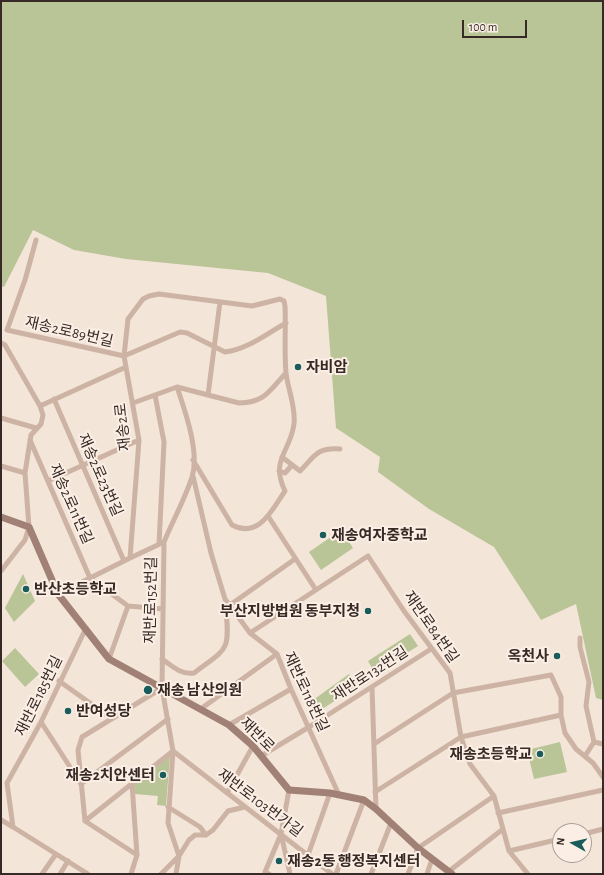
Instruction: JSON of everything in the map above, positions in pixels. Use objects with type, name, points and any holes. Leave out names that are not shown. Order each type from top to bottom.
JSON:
[{"type":"main road","points":[[1,518],[29,527]]},
{"type":"main road","name":"재반로","points":[[29,527],[58,594],[86,628],[109,660],[202,708],[229,725],[253,746],[289,790]]},
{"type":"main road","points":[[289,790],[330,793],[364,800],[376,809],[418,848],[449,873]]},
{"type":"street","name":"재송2로89번길","points":[[36,240],[25,280],[7,330],[124,356]]},
{"type":"street","name":"재송2로","points":[[130,558],[139,440],[124,356],[128,319],[142,299],[159,294],[252,306],[280,299],[284,301],[286,306],[286,373],[294,416],[294,426],[282,457],[279,470],[280,481],[284,491],[268,516],[254,528],[247,529],[232,525],[193,460]]},
{"type":"street","points":[[208,395],[216,348],[220,302]]},
{"type":"street","points":[[124,356],[180,332],[225,352],[242,348],[286,323]]},
{"type":"street","points":[[1,343],[5,345],[40,406],[43,415],[41,424],[36,428],[30,440],[25,472],[29,527],[24,540],[1,571]]},
{"type":"street","points":[[40,406],[126,367]]},
{"type":"street","points":[[133,403],[177,387],[239,403],[260,400],[286,373]]},
{"type":"street","points":[[58,594],[164,542],[193,476],[190,425],[177,387]]},
{"type":"street","points":[[155,395],[164,442],[159,544]]},
{"type":"street","name":"재송2로23번길","points":[[54,399],[124,561]]},
{"type":"street","points":[[1,418],[36,428]]},
{"type":"street","name":"재송2로11번길","points":[[30,440],[90,578]]},
{"type":"street","points":[[48,482],[139,440]]},
{"type":"street","points":[[282,457],[300,471],[320,451],[326,448],[340,449]]},
{"type":"street","points":[[279,470],[285,473],[292,465]]},
{"type":"street","points":[[1,466],[25,472]]},
{"type":"street","name":"재반로118번길","points":[[193,476],[211,553],[225,599],[250,633],[278,654],[291,689],[339,795]]},
{"type":"street","points":[[250,633],[316,590],[268,516]]},
{"type":"street","name":"재반로152번길","points":[[164,542],[162,688],[173,751],[168,823],[179,856]]},
{"type":"street","name":"재반로84번길","points":[[316,590],[368,556],[431,649],[450,673],[460,737],[470,764],[494,796],[509,851],[528,874]]},
{"type":"street","points":[[230,605],[296,559]]},
{"type":"street","points":[[90,578],[128,606],[163,609]]},
{"type":"street","points":[[109,660],[128,606]]},
{"type":"street","name":"재반로152번길","points":[[162,659],[176,670],[190,674],[194,673],[222,652],[229,636],[226,610]]},
{"type":"street","name":"재반로185번길","points":[[13,827],[7,783],[41,722],[59,681],[86,628]]},
{"type":"street","points":[[580,638],[589,682],[586,713],[594,742],[585,756]]},
{"type":"street","name":"재반로132번길","points":[[261,756],[431,649]]},
{"type":"street","points":[[202,708],[278,654]]},
{"type":"street","points":[[374,744],[453,693],[551,675],[561,696],[565,733],[576,749],[593,763],[603,777]]},
{"type":"street","points":[[59,681],[111,718]]},
{"type":"street","points":[[372,687],[376,809]]},
{"type":"street","points":[[85,821],[78,750],[80,743],[88,733],[162,688]]},
{"type":"street","points":[[229,725],[291,689]]},
{"type":"street","points":[[375,792],[460,737],[562,715]]},
{"type":"street","points":[[81,784],[168,719]]},
{"type":"street","points":[[41,722],[81,784]]},
{"type":"street","points":[[594,742],[603,744]]},
{"type":"street","points":[[227,793],[253,746]]},
{"type":"street","points":[[85,821],[173,751]]},
{"type":"street","name":"재반로103번가길","points":[[173,751],[332,874]]},
{"type":"street","points":[[131,874],[137,855],[132,784]]},
{"type":"street","points":[[269,874],[265,872],[281,834],[289,790]]},
{"type":"street","points":[[498,813],[603,790]]},
{"type":"street","points":[[308,855],[330,793]]},
{"type":"street","points":[[408,874],[418,848],[494,796]]},
{"type":"street","points":[[336,874],[364,800]]},
{"type":"street","points":[[168,806],[200,827],[206,835]]},
{"type":"street","points":[[161,874],[179,856],[194,835],[206,835],[213,830],[228,811],[245,807]]},
{"type":"street","points":[[1,820],[88,874]]},
{"type":"street","points":[[85,821],[137,855]]},
{"type":"street","points":[[371,874],[391,823]]},
{"type":"street","points":[[449,873],[503,829]]},
{"type":"street","points":[[592,832],[603,829]]},
{"type":"street","points":[[281,834],[290,874]]},
{"type":"street","points":[[509,851],[552,841]]},
{"type":"street","points":[[42,874],[56,854]]},
{"type":"street","points":[[176,874],[179,856]]},
{"type":"street","points":[[427,874],[432,859]]},
{"type":"street","points":[[60,874],[68,861]]},
{"type":"green space","points":[[1,1],[603,1],[603,700],[596,698],[576,604],[541,620],[494,547],[429,509],[378,472],[380,457],[336,428],[326,296],[268,273],[126,259],[74,250],[33,230],[4,287],[1,286]]},
{"type":"green space","points":[[341,530],[353,548],[321,570],[309,552]]},
{"type":"green space","points":[[23,574],[35,601],[14,622],[5,608]]},
{"type":"green space","points":[[410,634],[418,646],[375,673],[368,661]]},
{"type":"green space","points":[[15,648],[39,674],[25,687],[2,661]]},
{"type":"green space","points":[[349,674],[358,686],[316,713],[309,703]]},
{"type":"green space","points":[[560,742],[567,772],[534,779],[527,750]]},
{"type":"green space","points":[[170,756],[166,806],[157,805],[158,796],[135,794],[134,785]]},
{"type":"place","name":"자비암","points":[[298,367]]},
{"type":"place","name":"재송여자중학교","points":[[323,535]]},
{"type":"place","name":"반산초등학교","points":[[26,589]]},
{"type":"place","name":"부산지방법원 동부지청","points":[[368,611]]},
{"type":"place","name":"옥천사","points":[[557,656]]},
{"type":"place","name":"재송 남산의원","points":[[148,690]]},
{"type":"place","name":"반여성당","points":[[68,711]]},
{"type":"place","name":"재송초등학교","points":[[540,754]]},
{"type":"place","name":"재송2치안센터","points":[[163,775]]},
{"type":"place","name":"재송2동 행정복지센터","points":[[279,861]]}]
